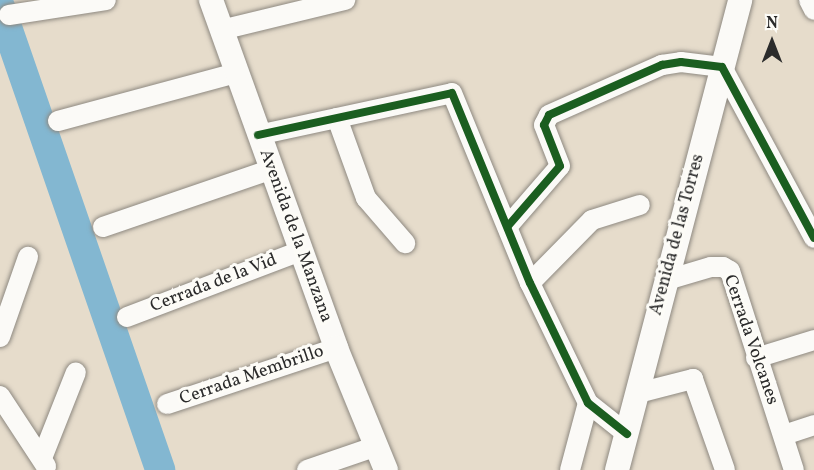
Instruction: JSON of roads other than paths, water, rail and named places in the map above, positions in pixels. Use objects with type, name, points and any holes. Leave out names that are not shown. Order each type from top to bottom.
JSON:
[{"type":"street","points":[[9,15],[106,0]]},
{"type":"street","name":"Avenida de la Manzana","points":[[211,0],[336,348],[386,470]]},
{"type":"street","points":[[221,30],[345,0]]},
{"type":"street","name":"Avenida de las Torres","points":[[618,470],[740,0]]},
{"type":"street","points":[[809,0],[814,10]]},
{"type":"street","points":[[507,226],[560,166],[544,125],[549,115],[662,65],[681,62],[722,67],[814,238]]},
{"type":"street","points":[[58,122],[236,73]]},
{"type":"street","points":[[258,135],[452,93],[530,283],[588,403],[627,434]]},
{"type":"street","points":[[337,118],[366,198],[405,243]]},
{"type":"street","points":[[102,227],[272,169]]},
{"type":"street","points":[[530,283],[592,220],[640,205]]},
{"type":"street","name":"Cerrada de la Vid","points":[[127,317],[301,251]]},
{"type":"street","points":[[0,337],[28,257]]},
{"type":"street","name":"Cerrada Volcanes","points":[[667,280],[711,267],[730,272],[794,470]]},
{"type":"street","points":[[756,358],[814,340]]},
{"type":"street","name":"Cerrada Membrillo","points":[[167,404],[336,348]]},
{"type":"street","points":[[45,464],[76,372]]},
{"type":"street","points":[[638,393],[693,379],[725,470]]},
{"type":"street","points":[[0,396],[45,464]]},
{"type":"street","points":[[570,470],[588,403]]},
{"type":"street","points":[[784,435],[814,425]]},
{"type":"street","points":[[307,470],[377,446]]},
{"type":"waterway","points":[[0,7],[160,470]]}]
